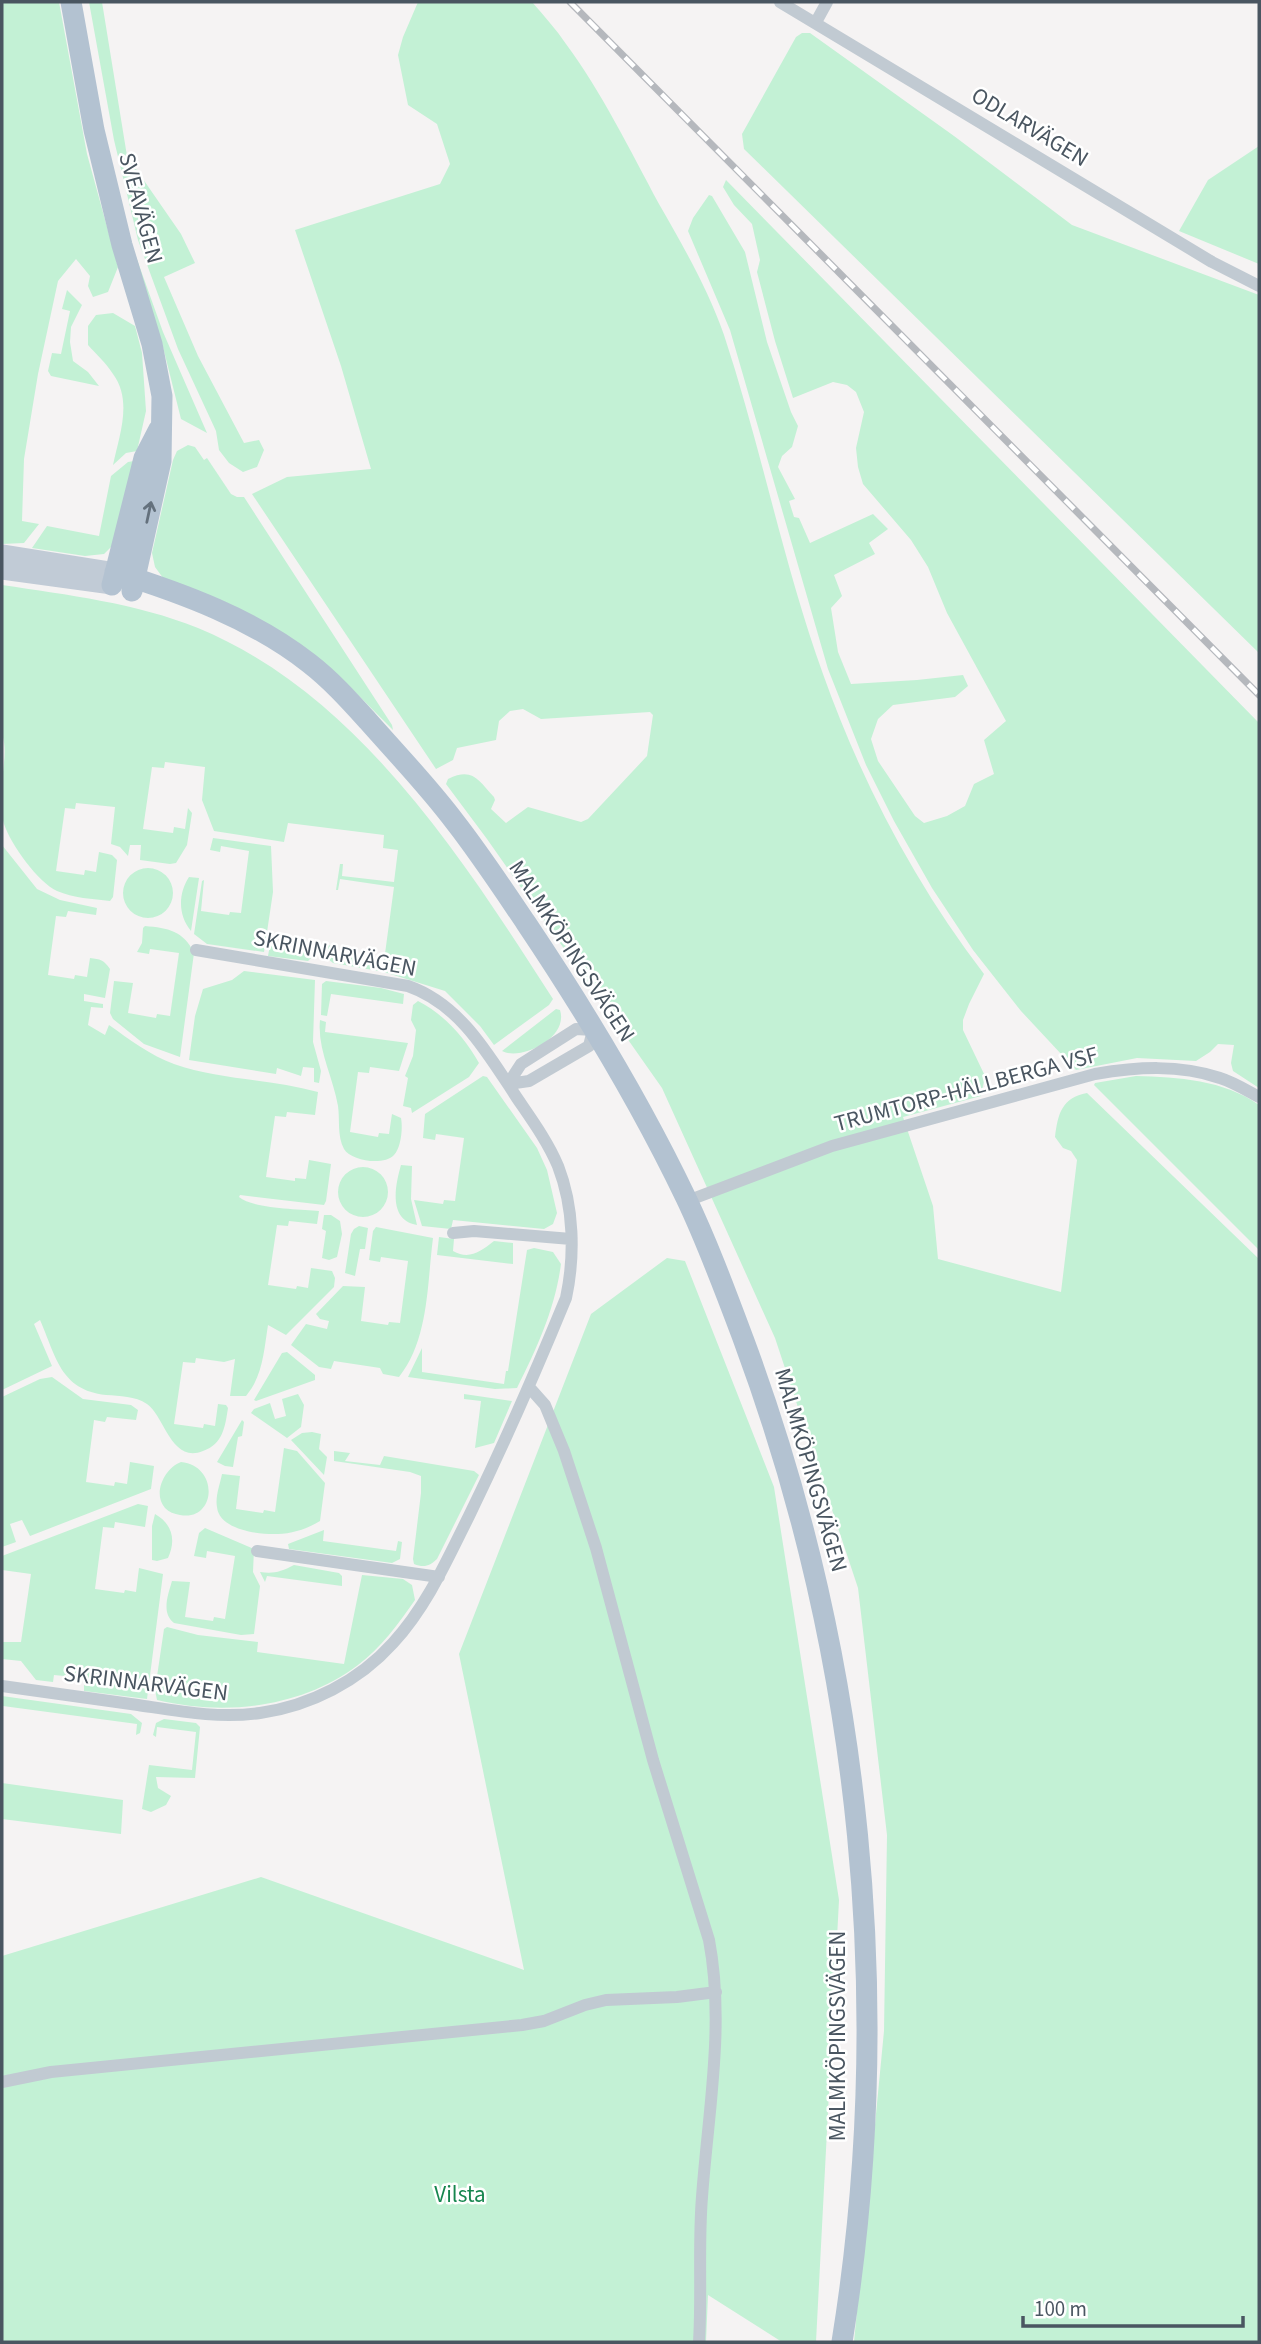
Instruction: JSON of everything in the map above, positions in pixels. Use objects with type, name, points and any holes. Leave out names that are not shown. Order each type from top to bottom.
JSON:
[{"type":"main road","name":"SVEAVÄGEN","points":[[71,2],[109,196],[143,310],[162,396],[160,427],[144,458],[123,582]]},
{"type":"main road","points":[[2,554],[123,582]]},
{"type":"main road","points":[[2,570],[123,582]]},
{"type":"main road","name":"MALMKÖPINGSVÄGEN","points":[[123,582],[198,601],[253,627],[308,662],[352,701],[456,823],[551,960],[639,1106],[687,1201],[725,1291],[751,1360],[796,1500],[824,1619],[847,1744],[861,1870],[868,2007],[860,2207],[842,2342]]},
{"type":"street","name":"ODLARVÄGEN","points":[[780,2],[1212,262],[1259,286]]},
{"type":"street","points":[[817,22],[827,2]]},
{"type":"street","name":"SKRINNARVÄGEN","points":[[2,1686],[211,1715],[259,1714],[287,1708],[340,1686],[392,1644],[439,1577],[529,1387],[566,1298],[571,1275],[571,1239],[569,1211],[558,1167],[539,1130],[475,1036],[442,1003],[424,992],[382,980],[197,950]]},
{"type":"street","points":[[576,1029],[593,1030],[589,1046],[529,1081],[508,1084],[521,1064],[576,1029]]},
{"type":"street","name":"TRUMTORP-HÄLLBERGA VSF","points":[[687,1201],[832,1146],[1096,1074],[1132,1068],[1184,1070],[1223,1079],[1259,1097]]},
{"type":"street","points":[[453,1233],[474,1231],[571,1239]]},
{"type":"street","points":[[529,1387],[545,1405],[564,1451],[596,1548],[656,1772],[709,1940],[715,1969],[713,2073],[700,2223],[699,2342]]},
{"type":"street","points":[[257,1551],[439,1577]]},
{"type":"street","points":[[2,2082],[51,2071],[522,2025],[544,2021],[606,2000],[677,1997],[716,1992]]},
{"type":"green space","points":[[2,2],[59,2],[87,154],[118,267],[108,292],[93,297],[88,286],[90,276],[76,259],[58,281],[38,374],[24,459],[22,521],[39,524],[24,543],[2,544]]},
{"type":"green space","points":[[89,2],[102,2],[127,156],[181,234],[195,263],[164,277],[198,356],[244,443],[259,440],[264,450],[257,467],[243,472],[229,463],[219,450],[216,431],[178,349],[138,240],[114,140]]},
{"type":"green space","points":[[418,2],[532,2],[562,38],[603,102],[694,268],[718,318],[796,590],[838,714],[872,792],[913,868],[984,974],[963,1020],[963,1030],[985,1076],[981,1096],[903,1117],[933,1206],[938,1259],[1061,1292],[1077,1160],[1055,1137],[1063,1108],[1072,1099],[1087,1093],[1259,1259],[1259,2342],[854,2342],[884,2031],[887,1835],[858,1588],[775,1338],[662,1088],[446,784],[448,779],[463,774],[474,777],[494,797],[491,809],[506,823],[528,807],[581,822],[588,819],[647,756],[653,715],[650,712],[541,719],[523,709],[510,711],[499,721],[496,740],[457,748],[453,760],[436,769],[252,494],[287,477],[371,469],[341,366],[295,230],[440,184],[450,164],[437,124],[408,105],[398,55]]},
{"type":"green space","points":[[802,33],[810,33],[1072,225],[1259,295],[1259,653],[744,149],[742,134],[796,37]]},
{"type":"green space","points":[[105,135],[125,226],[163,332],[207,433],[181,419],[162,343],[122,221]]},
{"type":"green space","points":[[1259,146],[1259,264],[1179,231],[1208,180]]},
{"type":"green space","points":[[726,180],[1259,723],[1259,1088],[1233,1071],[1231,1063],[1234,1045],[1218,1044],[1196,1061],[1137,1058],[1076,1070],[1021,1011],[973,950],[932,888],[866,765],[828,669],[730,330],[688,231],[693,218],[709,195],[745,252],[767,342],[798,426],[792,447],[782,456],[778,467],[795,499],[789,501],[794,517],[799,518],[810,543],[873,514],[888,529],[869,543],[875,554],[834,575],[842,596],[831,608],[838,652],[851,684],[963,675],[968,686],[955,697],[893,705],[878,719],[871,739],[878,761],[915,816],[924,823],[947,816],[965,806],[974,784],[994,774],[984,740],[1006,721],[947,613],[928,567],[911,540],[863,484],[856,448],[864,412],[856,392],[847,385],[833,382],[793,398],[757,272],[760,260],[752,224],[734,205],[723,187]]},
{"type":"green space","points":[[67,290],[82,305],[71,327],[73,361],[88,372],[99,386],[51,376],[48,371],[52,353],[61,354],[70,311],[62,309]]},
{"type":"green space","points":[[113,313],[135,326],[142,353],[146,411],[137,451],[126,453],[113,465],[123,419],[122,396],[113,374],[88,345],[88,326],[96,315]]},
{"type":"green space","points":[[188,445],[195,447],[204,460],[207,458],[231,494],[244,497],[393,730],[346,683],[166,582],[155,567],[152,553],[173,460],[177,451]]},
{"type":"green space","points":[[134,461],[116,542],[104,554],[85,556],[32,548],[47,526],[99,536],[111,476],[128,462]]},
{"type":"green space","points":[[2,585],[101,601],[174,619],[256,657],[308,694],[357,737],[402,786],[443,837],[553,999],[549,1005],[494,1045],[480,1026],[445,991],[384,972],[333,963],[328,959],[327,946],[331,945],[330,954],[384,961],[394,887],[340,879],[336,890],[340,864],[343,864],[342,876],[394,882],[398,850],[383,848],[384,835],[288,823],[284,842],[214,831],[202,800],[205,767],[165,762],[164,768],[152,767],[143,829],[173,833],[174,827],[185,829],[188,808],[192,813],[187,845],[176,863],[140,860],[141,845],[130,845],[128,856],[120,847],[111,844],[115,807],[76,803],[75,809],[65,808],[56,871],[84,875],[85,870],[96,872],[99,852],[112,855],[117,860],[113,897],[110,901],[83,898],[57,891],[42,880],[19,852],[3,820],[5,754],[2,734]]},
{"type":"green space","points":[[213,838],[271,846],[273,892],[264,952],[207,944],[194,934],[204,880],[201,911],[229,915],[230,912],[241,913],[249,851],[221,846],[220,852],[210,850]]},
{"type":"green space","points":[[2,845],[37,889],[60,900],[97,908],[96,915],[68,911],[66,917],[56,916],[48,975],[74,979],[75,975],[87,977],[90,958],[102,960],[108,966],[110,969],[105,998],[84,994],[84,1001],[103,1004],[103,1008],[91,1007],[88,1025],[105,1035],[109,1025],[140,1047],[174,1064],[191,1069],[318,1092],[315,1115],[287,1112],[286,1117],[275,1116],[266,1177],[295,1181],[295,1178],[306,1179],[309,1160],[331,1164],[324,1205],[239,1197],[266,1206],[319,1211],[317,1224],[289,1221],[288,1226],[277,1225],[268,1285],[308,1288],[311,1268],[332,1271],[335,1278],[334,1287],[286,1335],[268,1325],[259,1371],[246,1396],[230,1396],[235,1359],[224,1362],[196,1358],[195,1363],[183,1362],[174,1424],[203,1428],[204,1424],[215,1426],[218,1404],[228,1408],[219,1439],[203,1451],[183,1451],[169,1437],[153,1410],[142,1401],[91,1392],[69,1379],[56,1358],[40,1320],[34,1324],[52,1366],[2,1390]]},
{"type":"green space","points":[[148,868],[166,875],[173,893],[166,911],[148,918],[130,911],[123,893],[130,875]]},
{"type":"green space","points":[[189,877],[199,878],[191,931],[181,904]]},
{"type":"green space","points":[[145,926],[180,935],[194,953],[180,1057],[144,1044],[113,1019],[110,1013],[114,981],[133,983],[128,1013],[156,1018],[157,1014],[170,1016],[179,953],[150,949],[149,954],[137,952],[142,943]]},
{"type":"green space","points":[[314,940],[314,955],[308,961],[268,956],[270,945],[312,951]]},
{"type":"green space","points":[[244,971],[315,980],[313,1042],[321,1071],[319,1083],[314,1082],[314,1068],[303,1067],[301,1076],[277,1068],[276,1074],[189,1060],[195,1016],[203,989],[232,980]]},
{"type":"green space","points":[[326,981],[381,988],[404,994],[403,1004],[331,994],[327,1016],[321,1015],[322,984]]},
{"type":"green space","points":[[418,1001],[437,1013],[453,1028],[479,1063],[469,1077],[412,1113],[411,1108],[403,1106],[408,1078],[405,1076],[413,1056],[416,1030],[411,1020],[413,1005]]},
{"type":"green space","points":[[556,1009],[560,1010],[561,1020],[551,1038],[520,1053],[502,1051]]},
{"type":"green space","points":[[320,1020],[326,1022],[325,1032],[408,1043],[399,1071],[370,1067],[369,1073],[358,1072],[350,1132],[378,1137],[379,1133],[389,1134],[392,1114],[401,1118],[400,1143],[394,1155],[389,1158],[368,1161],[353,1157],[344,1149],[336,1095],[321,1042]]},
{"type":"green space","points":[[483,1076],[487,1077],[537,1148],[547,1170],[557,1213],[553,1224],[544,1229],[453,1220],[451,1229],[422,1226],[414,1200],[443,1204],[444,1200],[455,1201],[464,1138],[436,1134],[435,1140],[423,1138],[425,1114]]},
{"type":"green space","points":[[1136,1076],[1168,1077],[1216,1085],[1259,1105],[1259,1250],[1094,1085]]},
{"type":"green space","points":[[401,1165],[412,1166],[411,1199],[417,1225],[408,1222],[398,1209],[396,1192]]},
{"type":"green space","points":[[363,1167],[380,1175],[388,1192],[380,1209],[363,1217],[346,1209],[338,1192],[346,1175]]},
{"type":"green space","points":[[324,1215],[331,1215],[340,1221],[342,1234],[337,1257],[329,1260],[322,1258],[326,1231],[322,1229]]},
{"type":"green space","points":[[359,1226],[368,1228],[365,1249],[360,1249],[355,1276],[345,1273],[351,1234]]},
{"type":"green space","points":[[376,1227],[433,1238],[428,1292],[421,1328],[409,1362],[399,1377],[383,1374],[380,1368],[334,1361],[331,1369],[319,1367],[291,1345],[306,1324],[327,1329],[329,1321],[320,1319],[316,1314],[343,1286],[365,1287],[361,1321],[388,1325],[389,1322],[400,1323],[408,1261],[381,1257],[380,1262],[369,1260],[373,1231]]},
{"type":"green space","points":[[439,1237],[454,1239],[453,1251],[464,1255],[479,1251],[494,1241],[513,1243],[513,1264],[437,1255]]},
{"type":"green space","points":[[534,1248],[553,1252],[561,1264],[544,1328],[517,1388],[495,1389],[408,1377],[422,1348],[422,1372],[504,1384],[527,1250]]},
{"type":"green space","name":"Vilsta","points":[[667,1258],[685,1261],[774,1487],[839,1900],[816,2342],[782,2342],[708,2295],[706,2342],[2,2342],[2,1956],[261,1877],[524,1970],[459,1654],[591,1314]]},
{"type":"green space","points":[[287,1352],[315,1375],[315,1380],[254,1400],[282,1353]]},
{"type":"green space","points":[[52,1377],[83,1399],[131,1405],[138,1410],[136,1420],[107,1417],[105,1422],[94,1420],[86,1482],[114,1486],[115,1482],[127,1484],[130,1462],[154,1466],[151,1489],[30,1536],[22,1520],[10,1524],[16,1542],[2,1547],[2,1397],[40,1379]]},
{"type":"green space","points":[[298,1394],[304,1405],[301,1427],[287,1438],[251,1413],[254,1409],[270,1403],[275,1419],[286,1416],[282,1399]]},
{"type":"green space","points":[[464,1394],[512,1401],[494,1443],[475,1448],[481,1401],[464,1399]]},
{"type":"green space","points":[[242,1420],[242,1436],[238,1437],[233,1467],[225,1466],[217,1462]]},
{"type":"green space","points":[[302,1433],[321,1434],[319,1449],[327,1457],[324,1475],[291,1440]]},
{"type":"green space","points":[[284,1448],[297,1451],[325,1483],[320,1521],[295,1532],[270,1534],[242,1530],[225,1521],[219,1515],[217,1503],[222,1474],[240,1476],[236,1509],[275,1512]]},
{"type":"green space","points":[[334,1451],[350,1453],[345,1461],[380,1465],[384,1456],[474,1471],[479,1475],[437,1559],[424,1566],[414,1564],[413,1559],[421,1476],[334,1461]]},
{"type":"green space","points":[[181,1462],[194,1466],[207,1482],[209,1493],[206,1502],[201,1510],[192,1515],[170,1512],[161,1502],[160,1488],[165,1475]]},
{"type":"green space","points":[[138,1504],[148,1506],[145,1527],[115,1522],[114,1528],[103,1527],[95,1589],[136,1592],[139,1568],[163,1574],[147,1699],[84,1691],[84,1678],[54,1675],[53,1682],[36,1680],[21,1661],[2,1659],[2,1642],[21,1642],[31,1574],[2,1570],[2,1556]]},
{"type":"green space","points":[[155,1514],[166,1523],[172,1539],[168,1558],[157,1561],[152,1560],[152,1526]]},
{"type":"green space","points":[[205,1528],[254,1549],[253,1572],[260,1586],[254,1634],[241,1635],[174,1623],[170,1619],[167,1604],[172,1581],[190,1582],[185,1617],[213,1621],[214,1617],[225,1619],[235,1556],[207,1551],[206,1558],[194,1556],[199,1533]]},
{"type":"green space","points":[[324,1530],[323,1541],[396,1551],[398,1541],[402,1542],[400,1559],[392,1563],[289,1549],[288,1544]]},
{"type":"green space","points":[[294,1565],[339,1573],[342,1576],[342,1586],[267,1576],[265,1582],[260,1572],[277,1572]]},
{"type":"green space","points":[[362,1575],[403,1579],[412,1585],[415,1600],[396,1627],[374,1651],[336,1680],[312,1691],[262,1705],[209,1707],[157,1700],[155,1690],[164,1629],[167,1627],[198,1635],[258,1642],[257,1652],[344,1664]]},
{"type":"green space","points":[[2,1696],[131,1714],[142,1723],[140,1733],[136,1735],[137,1724],[3,1706],[2,1711]]},
{"type":"green space","points":[[164,1719],[196,1723],[200,1727],[195,1778],[156,1777],[158,1788],[171,1796],[166,1805],[151,1812],[142,1809],[149,1765],[192,1770],[196,1732],[157,1727],[156,1737],[153,1735],[156,1723]]},
{"type":"green space","points":[[2,1783],[123,1800],[121,1834],[2,1819]]},
{"type":"railway","points":[[570,2],[1259,695]]}]
